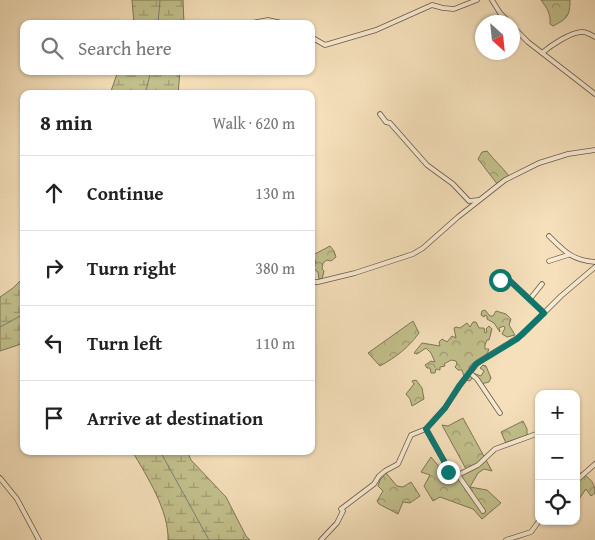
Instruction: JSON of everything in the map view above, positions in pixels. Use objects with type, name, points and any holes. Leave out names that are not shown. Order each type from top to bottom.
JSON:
[{"type":"street","points":[[315,39],[325,45],[376,30],[428,6],[434,5],[454,9],[477,0]]},
{"type":"street","points":[[492,0],[502,15]]},
{"type":"street","points":[[542,53],[563,39],[578,32],[584,32],[595,37]]},
{"type":"street","points":[[520,35],[595,94]]},
{"type":"street","points":[[380,114],[427,165],[453,184],[468,201],[479,200]]},
{"type":"street","points":[[315,282],[355,273],[413,254],[505,180],[540,162],[568,154],[595,150]]},
{"type":"street","points":[[549,236],[568,255],[583,261],[595,262]]},
{"type":"street","points":[[549,261],[568,255]]},
{"type":"street","points":[[321,540],[337,523],[343,512],[341,509],[374,484],[385,471],[398,464],[411,435],[426,429],[445,408],[480,361],[522,335],[595,267]]},
{"type":"street","points":[[496,282],[502,279],[509,280],[544,313]]},
{"type":"street","points":[[530,299],[542,284]]},
{"type":"street","points":[[470,373],[477,379],[500,413]]},
{"type":"street","points":[[426,429],[452,478],[478,465],[495,449],[535,434]]},
{"type":"street","points":[[577,480],[595,464]]},
{"type":"street","points":[[458,475],[483,511]]},
{"type":"street","points":[[0,478],[17,499],[39,540]]},
{"type":"street","points":[[506,540],[531,532],[536,525]]},
{"type":"green space","points":[[132,0],[183,0],[184,20],[134,20]]},
{"type":"green space","points":[[541,0],[570,0],[567,16],[553,26],[550,24],[548,11]]},
{"type":"green space","points":[[117,75],[180,75],[178,90],[111,90]]},
{"type":"green space","points":[[487,151],[509,176],[498,185],[478,159],[482,152]]},
{"type":"green space","points":[[330,246],[336,257],[331,261],[327,260],[323,263],[322,279],[319,279],[318,272],[315,270],[315,254]]},
{"type":"green space","points":[[20,281],[20,344],[0,351],[0,297]]},
{"type":"green space","points":[[485,310],[490,316],[493,316],[496,311],[506,314],[511,319],[509,325],[515,335],[507,337],[502,334],[504,326],[499,328],[500,332],[494,323],[487,319],[487,316],[481,315],[482,311]]},
{"type":"green space","points":[[413,321],[419,333],[401,352],[380,366],[368,353]]},
{"type":"green space","points":[[473,322],[476,322],[479,328],[484,328],[485,333],[489,326],[492,329],[489,340],[487,340],[485,345],[485,349],[489,349],[488,353],[469,367],[470,372],[481,376],[484,371],[480,368],[483,365],[486,366],[491,378],[489,382],[481,384],[479,380],[472,378],[470,381],[465,380],[462,370],[458,370],[455,367],[456,361],[451,360],[444,364],[445,366],[440,367],[440,370],[436,369],[435,373],[431,373],[430,368],[427,368],[425,365],[431,361],[435,362],[431,353],[426,348],[417,354],[414,353],[422,343],[440,346],[439,342],[442,339],[447,342],[452,336],[456,338],[454,328],[460,328],[467,323],[470,327]]},
{"type":"green space","points":[[416,380],[422,388],[424,399],[412,406],[406,394],[414,384],[412,381]]},
{"type":"green space","points":[[463,418],[492,471],[484,469],[478,473],[470,487],[487,490],[501,503],[482,519],[473,509],[440,497],[433,501],[424,486],[430,475],[421,472],[431,457],[447,476],[454,480],[466,469],[442,425],[448,426]]},
{"type":"green space","points":[[523,421],[527,429],[527,436],[506,443],[501,432]]},
{"type":"green space","points":[[134,455],[189,455],[191,460],[226,497],[246,536],[250,540],[168,540],[165,517],[150,482]]},
{"type":"green space","points":[[386,473],[397,486],[403,487],[411,482],[420,496],[410,503],[403,502],[398,514],[377,501],[383,491],[378,486]]},
{"type":"green space","points":[[580,473],[592,482],[595,493],[591,496],[586,489],[580,498]]},
{"type":"waterway","points":[[158,20],[160,0]]},
{"type":"waterway","points":[[146,90],[150,75]]},
{"type":"waterway","points":[[0,327],[20,316]]},
{"type":"waterway","points":[[162,455],[209,540]]},
{"type":"route","points":[[448,472],[426,429],[445,408],[476,364],[517,339],[544,313],[509,280],[500,280]]}]
